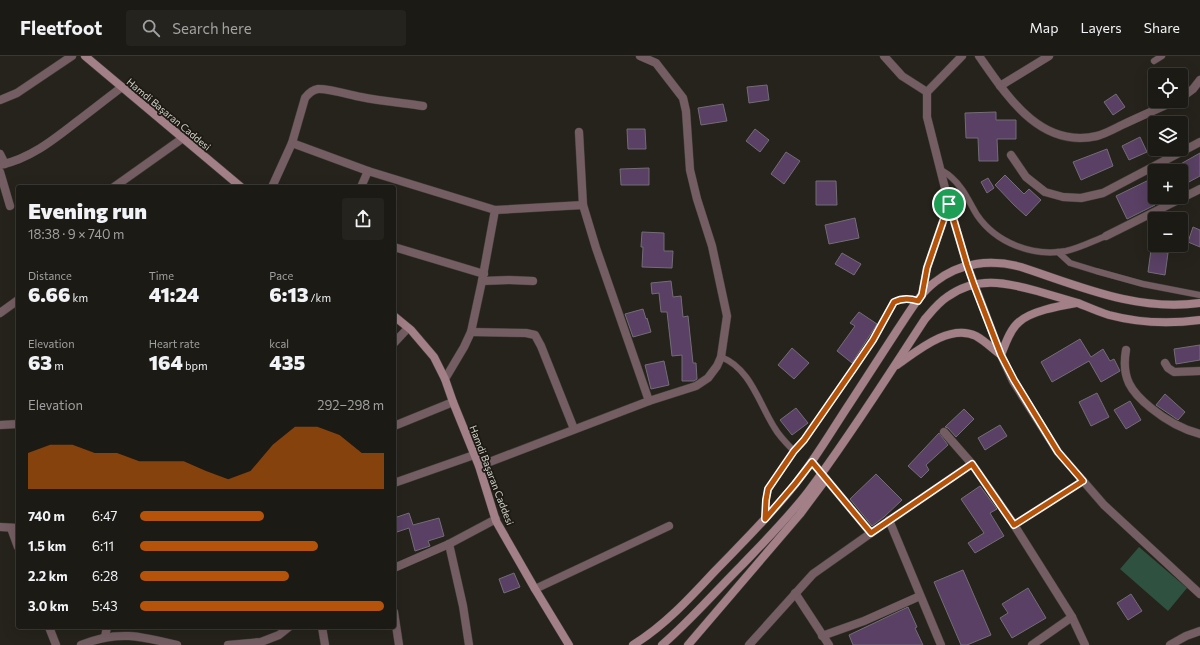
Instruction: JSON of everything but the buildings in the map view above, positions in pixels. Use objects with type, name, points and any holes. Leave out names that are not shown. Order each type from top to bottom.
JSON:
[{"type":"main road","name":"Hamdi Başaran Caddesi","points":[[85,56],[239,185]]},
{"type":"main road","points":[[633,645],[664,623],[686,602],[765,519],[795,484],[812,462],[868,374],[920,298],[934,282],[946,274],[967,265],[987,262],[1009,264],[1108,296],[1133,302],[1175,306],[1200,303]]},
{"type":"main road","points":[[688,645],[796,520],[925,319],[936,306],[947,297],[961,289],[974,285],[1003,283],[1076,303],[1109,315],[1128,319],[1152,322],[1200,320]]},
{"type":"main road","points":[[895,366],[931,343],[947,335],[961,332],[975,336],[1001,355],[1009,336],[1018,322],[1032,314],[1076,303]]},
{"type":"main road","name":"Hamdi Başaran Caddesi","points":[[396,318],[408,328],[434,357],[445,379],[479,466],[496,519],[535,589],[569,645]]},
{"type":"main road","points":[[662,645],[682,627],[790,514],[824,476]]},
{"type":"street","points":[[0,100],[17,93],[72,56]]},
{"type":"street","points":[[479,466],[649,400],[696,386],[708,378],[717,366],[721,357],[727,316],[712,246],[696,199],[690,170],[686,111],[683,98],[652,59],[640,56]]},
{"type":"street","points":[[884,56],[902,76],[927,92]]},
{"type":"street","points":[[962,56],[927,92],[927,117],[949,204],[967,265],[1001,355],[1014,380],[1058,452],[1104,505],[1200,594]]},
{"type":"street","points":[[979,56],[1000,86],[1028,117],[1041,127],[1053,133],[1068,137],[1083,138],[1098,136],[1160,108]]},
{"type":"street","points":[[1000,86],[1049,56]]},
{"type":"street","points":[[1188,93],[1200,80]]},
{"type":"street","points":[[0,154],[2,165],[19,160],[34,152],[50,142],[122,87]]},
{"type":"street","points":[[273,185],[292,143],[305,98],[312,91],[318,89],[362,98],[423,106]]},
{"type":"street","points":[[579,132],[583,205],[596,248],[649,400]]},
{"type":"street","points":[[117,185],[183,138]]},
{"type":"street","points":[[1011,155],[1026,178],[1045,192],[1063,197],[1081,198],[1103,193],[1200,142]]},
{"type":"street","points":[[292,143],[368,171],[495,210],[583,205]]},
{"type":"street","points":[[362,185],[368,171]]},
{"type":"street","points":[[0,172],[10,206]]},
{"type":"street","points":[[1106,236],[1200,189]]},
{"type":"street","points":[[920,298],[927,268],[949,204]]},
{"type":"street","points":[[445,379],[471,332],[483,278],[495,210]]},
{"type":"street","points":[[396,248],[483,278],[533,281]]},
{"type":"street","points":[[0,314],[16,302]]},
{"type":"street","points":[[396,341],[408,328]]},
{"type":"street","points":[[471,332],[535,335],[541,346],[574,429]]},
{"type":"street","points":[[1126,350],[1124,366],[1130,385],[1135,393],[1164,419],[1200,434]]},
{"type":"street","points":[[1165,363],[1168,368],[1174,372],[1200,371]]},
{"type":"street","points":[[396,425],[453,402]]},
{"type":"street","points":[[0,425],[16,424]]},
{"type":"street","points":[[944,432],[972,464],[1014,525],[1072,617],[1085,645]]},
{"type":"street","points":[[396,482],[474,455]]},
{"type":"street","points":[[812,462],[871,533]]},
{"type":"street","points":[[750,645],[813,574],[972,464]]},
{"type":"street","points":[[1014,525],[1083,481]]},
{"type":"street","points":[[396,567],[449,544],[496,519]]},
{"type":"street","points":[[889,520],[941,645]]},
{"type":"street","points":[[1,526],[14,528]]},
{"type":"street","points":[[535,589],[669,526]]},
{"type":"street","points":[[449,544],[463,606],[469,645]]},
{"type":"street","points":[[795,594],[829,645]]},
{"type":"street","points":[[822,636],[864,621],[920,596]]},
{"type":"street","points":[[1032,645],[1072,617]]},
{"type":"street","points":[[396,625],[399,645]]},
{"type":"street","points":[[50,629],[56,645]]},
{"type":"street","points":[[105,637],[107,629]]},
{"type":"street","points":[[228,645],[261,642],[279,635],[286,629]]},
{"type":"street","points":[[322,629],[325,645]]},
{"type":"street","points":[[1170,645],[1186,636],[1200,631]]},
{"type":"street","points":[[81,645],[105,637],[125,635],[151,638],[177,645]]},
{"type":"lane","points":[[1154,61],[1162,56]]},
{"type":"lane","points":[[941,170],[951,176],[960,187],[984,224],[998,236],[1019,247],[1050,253],[1058,252],[1075,248],[1106,236]]},
{"type":"lane","points":[[1058,252],[1070,262],[1096,271],[1143,284],[1200,295]]},
{"type":"lane","points":[[765,519],[768,489],[794,451],[804,440],[873,340],[894,302],[904,299],[920,298]]},
{"type":"lane","points":[[721,357],[729,360],[740,369],[752,386],[775,429],[794,451]]},
{"type":"green space","points":[[1139,547],[1187,588],[1168,611],[1120,569]]},
{"type":"route","points":[[949,204],[967,265],[1001,355],[1030,409],[1058,452],[1083,481],[1014,525],[972,464],[871,533],[812,462],[779,504],[765,519],[768,489],[794,451],[804,440],[873,340],[894,302],[904,299],[913,299],[918,301],[922,295],[927,268],[949,204]]}]
